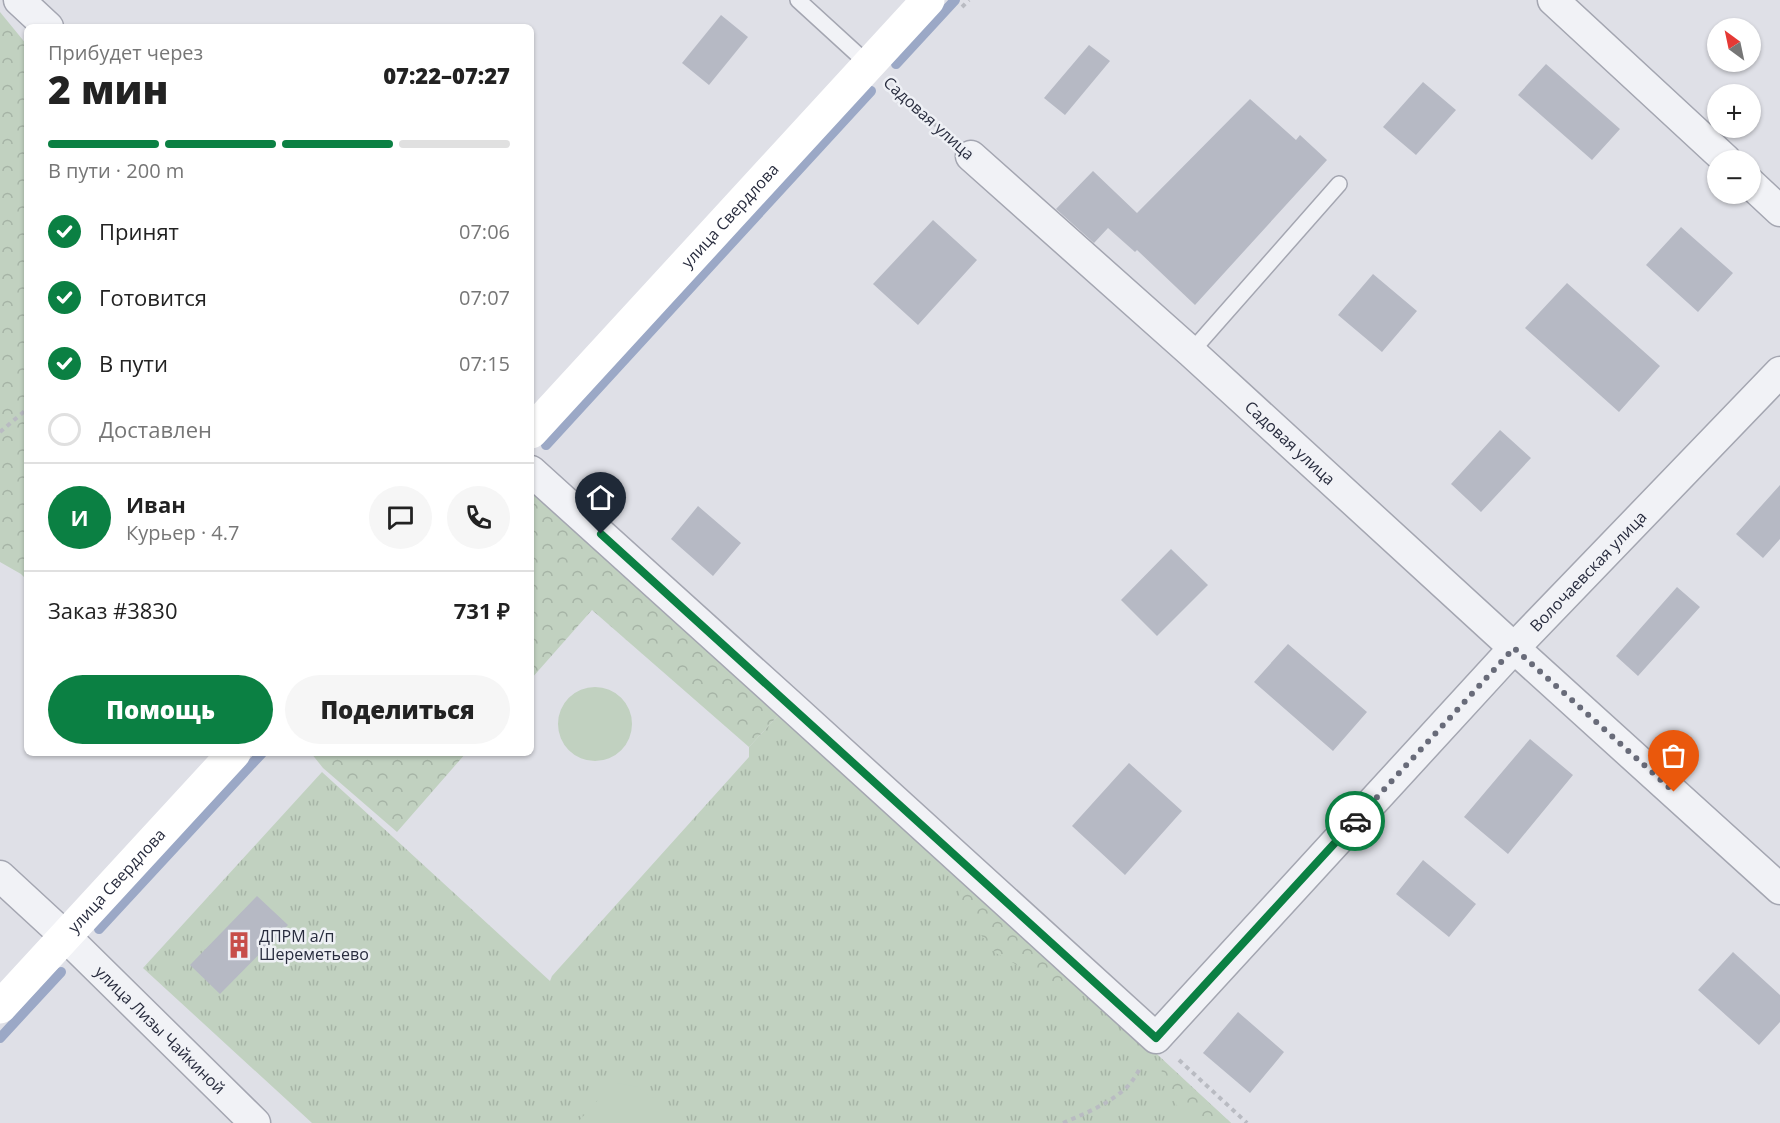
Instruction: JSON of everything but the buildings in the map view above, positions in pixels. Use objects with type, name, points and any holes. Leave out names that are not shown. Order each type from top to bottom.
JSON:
[{"type":"street","points":[[19,0],[45,24]]},
{"type":"street","name":"улица Свердлова","points":[[534,429],[928,0]]},
{"type":"street","points":[[1554,0],[1715,150]]},
{"type":"street","name":"Садовая улица","points":[[971,156],[1191,352],[1780,889]]},
{"type":"street","points":[[1761,193],[1780,211]]},
{"type":"street","name":"Волочаевская улица","points":[[1156,1038],[1514,648],[1780,372]]},
{"type":"street","points":[[534,474],[1156,1038]]},
{"type":"street","name":"улица Свердлова","points":[[0,1007],[231,756]]},
{"type":"street","name":"улица Лизы Чайкиной","points":[[0,876],[65,936],[255,1123]]},
{"type":"lane","name":"Садовая улица","points":[[798,0],[868,64]]},
{"type":"lane","points":[[1191,352],[1339,184]]},
{"type":"path","name":"Садовая улица","points":[[868,64],[971,156]]},
{"type":"path","points":[[0,432],[24,412]]},
{"type":"path","points":[[1063,1123],[1102,1105],[1129,1085],[1148,1056],[1156,1038],[1246,1123]]},
{"type":"green space","points":[[0,12],[24,41],[24,577],[0,562]]},
{"type":"green space","points":[[534,485],[785,708],[749,747],[592,610],[534,676]]},
{"type":"green space","points":[[595,687],[609,690],[621,698],[629,710],[632,724],[629,738],[621,750],[609,758],[595,761],[581,758],[569,750],[561,738],[558,724],[561,710],[569,698],[581,690]]},
{"type":"green space","points":[[785,708],[1231,1123],[312,1123],[143,968],[322,772],[550,981],[552,976],[749,757],[749,747]]},
{"type":"green space","points":[[313,756],[463,756],[397,832],[323,768]]},
{"type":"green space","points":[[963,871],[1084,987],[1058,988],[996,953],[976,929],[959,900]]},
{"type":"green space","points":[[1161,1059],[1231,1123],[1193,1123],[1186,1117],[1168,1094],[1162,1076]]},
{"type":"green space","points":[[617,1083],[638,1087],[683,1123],[577,1123],[607,1090]]},
{"type":"waterway","points":[[896,64],[955,0]]},
{"type":"waterway","points":[[546,445],[871,91]]},
{"type":"waterway","points":[[99,929],[259,756]]},
{"type":"waterway","points":[[0,1038],[61,972]]},
{"type":"way so far","points":[[1355,821],[1514,648],[1674,792]]},
{"type":"place","name":"ДПРМ а/п Шереметьево","points":[[239,945]]},
{"type":"route","points":[[601,534],[1156,1038],[1355,821]]}]
